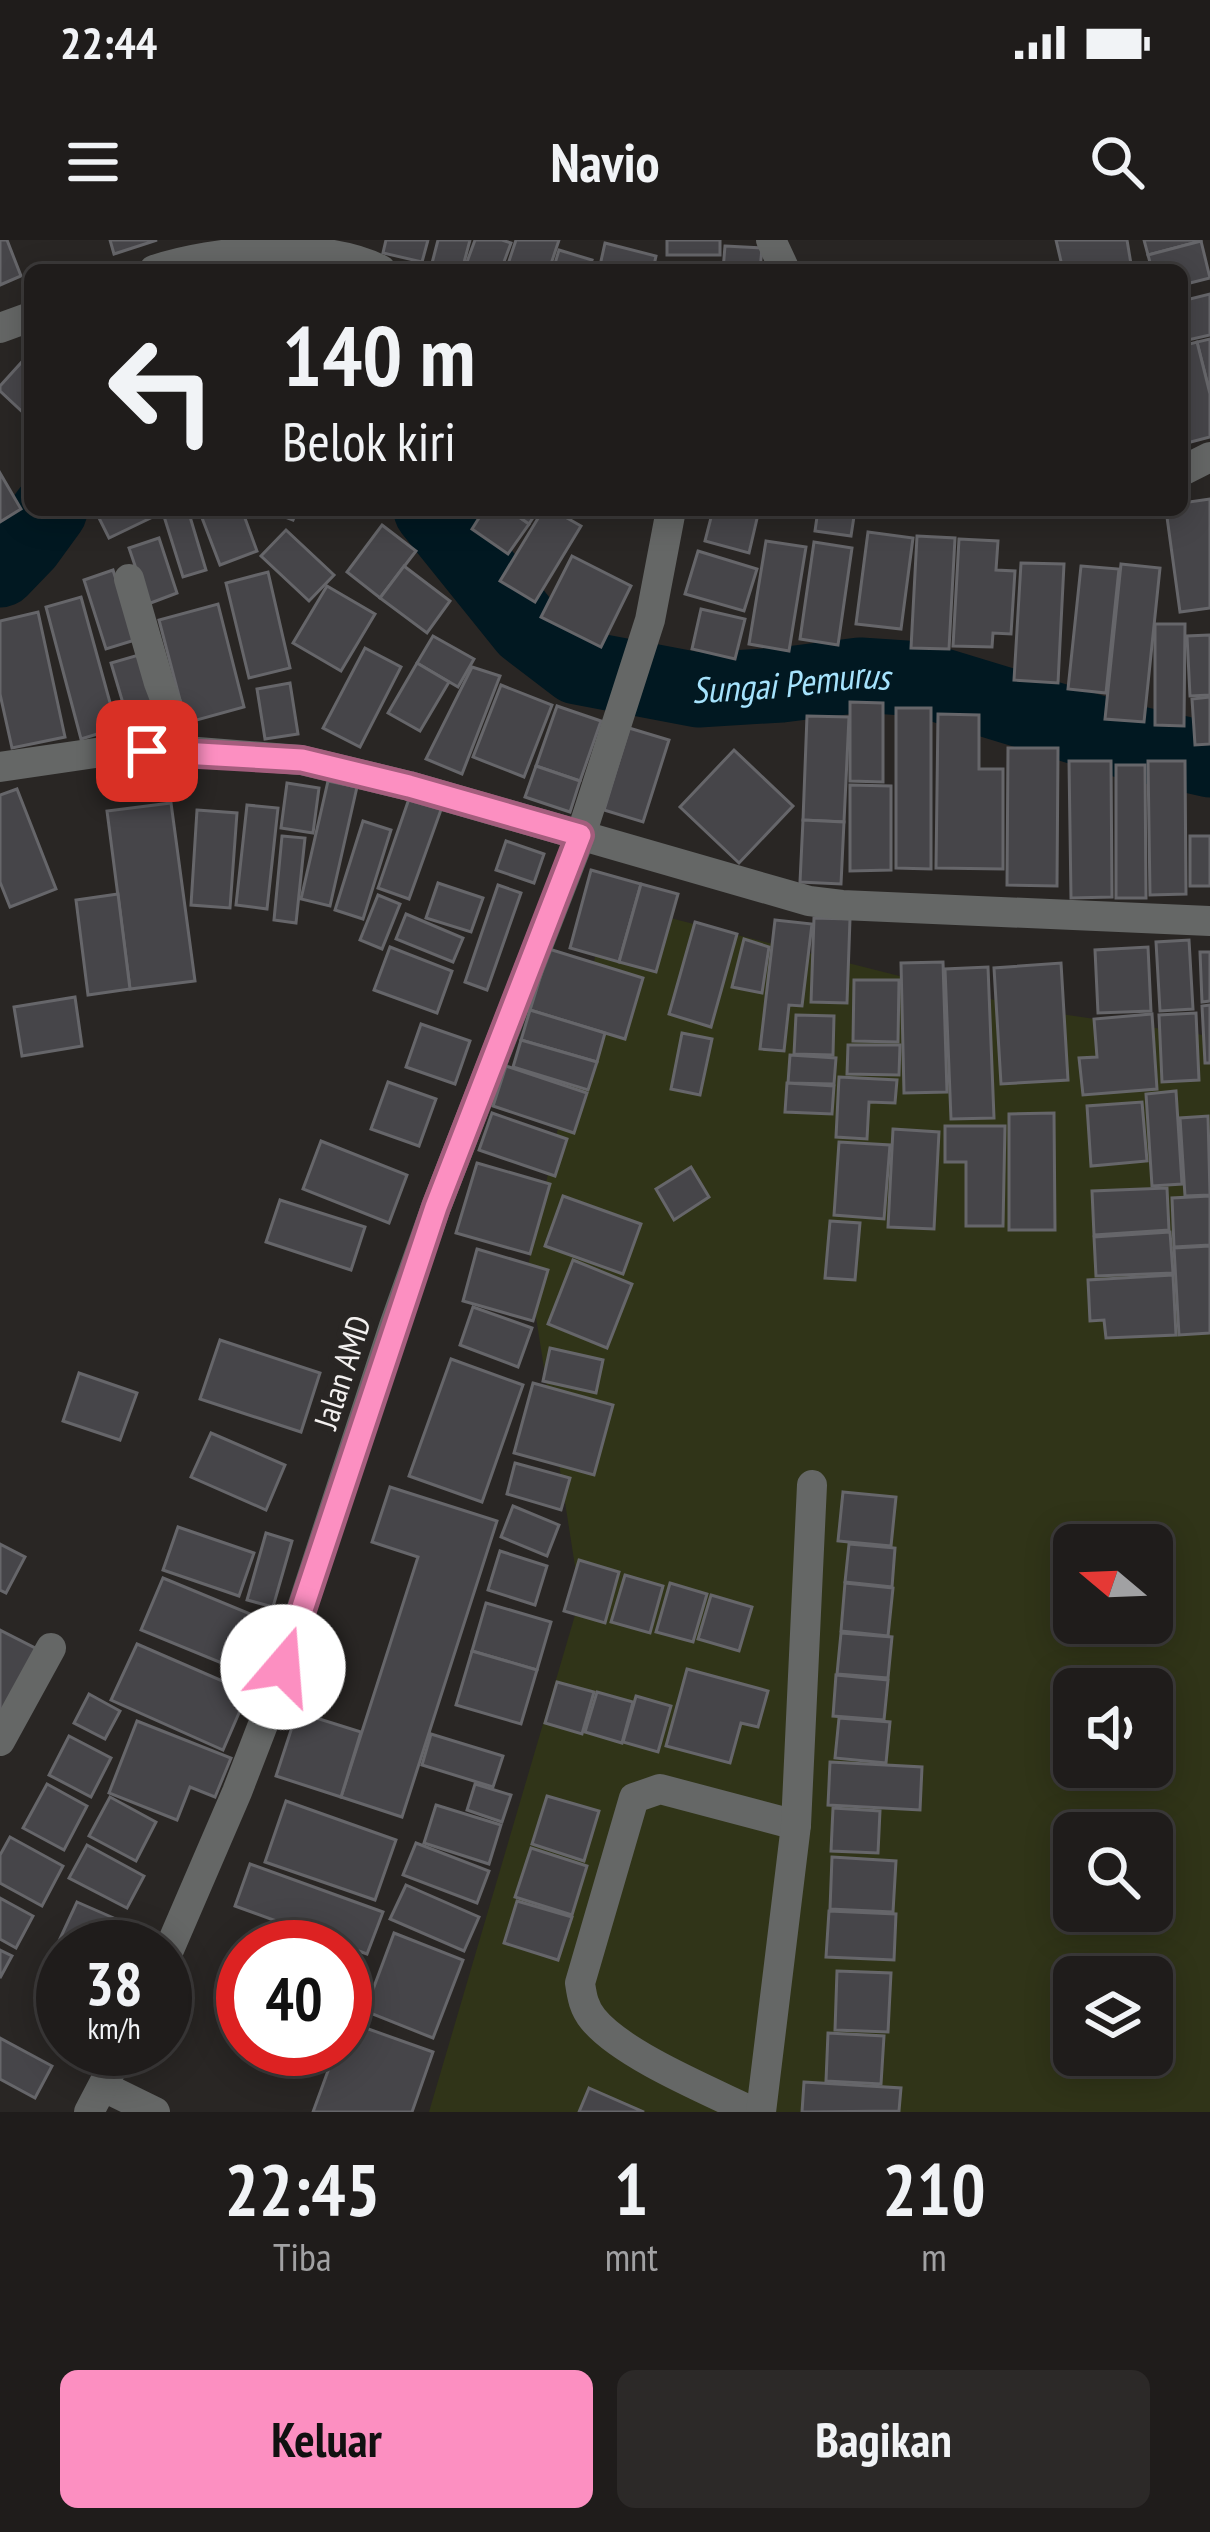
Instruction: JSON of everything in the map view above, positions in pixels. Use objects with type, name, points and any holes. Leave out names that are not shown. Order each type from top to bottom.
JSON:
[{"type":"street","points":[[176,264],[260,252],[374,258]]},
{"type":"street","name":"Jalan AMD","points":[[182,1920],[269,1709],[436,1207],[580,835],[650,620],[670,516]]},
{"type":"street","points":[[129,579],[159,683],[185,751]]},
{"type":"street","points":[[0,767],[109,751],[302,760],[782,893],[842,905],[1210,921]]},
{"type":"street","points":[[796,1826],[660,1789],[634,1798],[580,1983],[584,2003],[598,2025],[637,2054],[757,2112],[796,1826],[812,1485]]},
{"type":"street","points":[[0,1741],[52,1648]]},
{"type":"street","points":[[97,2099],[155,2112]]},
{"type":"green space","points":[[607,902],[1034,1010],[1210,1036],[1210,2112],[429,2112],[580,1598],[528,1266]]},
{"type":"building","points":[[0,240],[7,240],[21,276],[0,285]]},
{"type":"building","points":[[110,240],[157,240],[114,254]]},
{"type":"building","points":[[386,240],[428,240],[422,262],[383,253]]},
{"type":"building","points":[[438,240],[470,240],[464,264],[432,264]]},
{"type":"building","points":[[475,240],[511,243],[503,264],[466,264]]},
{"type":"building","points":[[516,240],[559,240],[551,264],[508,264]]},
{"type":"building","points":[[667,240],[720,240],[720,255],[667,255]]},
{"type":"building","points":[[1056,240],[1127,240],[1131,264],[1062,264]]},
{"type":"building","points":[[1144,240],[1201,240],[1201,241],[1148,255]]},
{"type":"building","points":[[1201,241],[1210,278],[1188,284],[1188,264],[1150,264],[1148,255]]},
{"type":"building","points":[[605,243],[656,256],[654,264],[600,264]]},
{"type":"building","points":[[725,246],[762,248],[761,264],[724,264]]},
{"type":"building","points":[[559,250],[592,260],[590,264],[555,264]]},
{"type":"building","points":[[324,258],[324,264],[272,264]]},
{"type":"building","points":[[1210,294],[1210,335],[1188,340],[1188,300]]},
{"type":"building","points":[[1210,339],[1210,394],[1197,342]]},
{"type":"building","points":[[1197,342],[1210,394],[1210,437],[1188,443],[1188,344]]},
{"type":"building","points":[[24,360],[24,413],[0,391]]},
{"type":"building","points":[[0,473],[21,509],[0,522]]},
{"type":"building","points":[[1210,499],[1210,608],[1180,612],[1167,516],[1188,516],[1188,502]]},
{"type":"building","points":[[98,516],[155,516],[109,538]]},
{"type":"building","points":[[164,516],[190,516],[206,570],[183,577]]},
{"type":"building","points":[[201,516],[244,516],[257,551],[220,565]]},
{"type":"building","points":[[480,516],[518,516],[529,524],[508,554],[472,529]]},
{"type":"building","points":[[539,516],[564,516],[581,526],[535,602],[500,581]]},
{"type":"building","points":[[711,516],[758,516],[749,553],[705,541]]},
{"type":"building","points":[[817,516],[854,516],[851,536],[815,531]]},
{"type":"building","points":[[382,525],[416,551],[380,598],[347,572]]},
{"type":"building","points":[[286,530],[334,575],[309,601],[261,556]]},
{"type":"building","points":[[868,532],[913,538],[901,629],[856,624]]},
{"type":"building","points":[[917,536],[955,538],[949,649],[911,648]]},
{"type":"building","points":[[159,538],[177,593],[148,604],[129,548]]},
{"type":"building","points":[[959,539],[998,541],[996,570],[1015,571],[1011,634],[993,633],[992,647],[953,646]]},
{"type":"building","points":[[766,541],[806,547],[789,651],[749,644]]},
{"type":"building","points":[[814,542],[852,548],[838,645],[800,639]]},
{"type":"building","points":[[698,551],[757,569],[744,611],[685,594]]},
{"type":"building","points":[[572,556],[631,586],[601,647],[541,617]]},
{"type":"building","points":[[1021,563],[1064,564],[1058,683],[1014,680]]},
{"type":"building","points":[[1121,564],[1160,568],[1144,722],[1105,719]]},
{"type":"building","points":[[404,566],[450,601],[427,633],[380,598]]},
{"type":"building","points":[[1081,566],[1119,569],[1106,693],[1068,689]]},
{"type":"building","points":[[113,570],[135,640],[106,649],[84,580]]},
{"type":"building","points":[[268,572],[290,668],[249,678],[226,583]]},
{"type":"building","points":[[327,586],[375,614],[341,671],[293,643]]},
{"type":"building","points":[[81,597],[117,728],[81,739],[46,607]]},
{"type":"building","points":[[218,604],[244,707],[186,723],[159,620]]},
{"type":"building","points":[[701,609],[745,619],[735,659],[692,649]]},
{"type":"building","points":[[38,612],[65,737],[12,748],[0,694],[0,621]]},
{"type":"building","points":[[1155,624],[1185,624],[1184,726],[1155,725]]},
{"type":"building","points":[[1210,635],[1210,695],[1190,696],[1187,636]]},
{"type":"building","points":[[433,636],[474,659],[458,687],[417,663]]},
{"type":"building","points":[[365,648],[401,667],[360,747],[323,728]]},
{"type":"building","points":[[142,654],[158,710],[128,720],[111,663]]},
{"type":"building","points":[[417,663],[449,682],[420,731],[388,713]]},
{"type":"building","points":[[472,667],[500,676],[462,774],[426,759]]},
{"type":"building","points":[[290,683],[298,734],[265,739],[257,689]]},
{"type":"building","points":[[501,685],[552,705],[524,777],[473,757]]},
{"type":"building","points":[[1210,697],[1210,744],[1195,745],[1192,699]]},
{"type":"building","points":[[850,702],[883,703],[883,782],[850,781]]},
{"type":"building","points":[[557,706],[601,721],[580,781],[536,766]]},
{"type":"building","points":[[896,708],[931,708],[931,869],[896,868]]},
{"type":"building","points":[[938,714],[979,715],[979,769],[1003,769],[1003,869],[936,868]]},
{"type":"building","points":[[807,716],[849,717],[844,822],[803,820]]},
{"type":"building","points":[[629,728],[669,740],[643,822],[604,810]]},
{"type":"building","points":[[1008,748],[1058,748],[1057,886],[1007,885]]},
{"type":"building","points":[[734,750],[793,806],[739,863],[680,807]]},
{"type":"building","points":[[1069,761],[1111,761],[1112,897],[1071,898]]},
{"type":"building","points":[[1148,761],[1185,761],[1186,894],[1150,895]]},
{"type":"building","points":[[1116,765],[1145,765],[1146,898],[1116,898]]},
{"type":"building","points":[[536,766],[580,781],[570,812],[525,797]]},
{"type":"building","points":[[328,781],[357,787],[330,906],[301,899]]},
{"type":"building","points":[[287,783],[319,788],[313,833],[281,828]]},
{"type":"building","points":[[850,785],[891,786],[891,870],[850,871]]},
{"type":"building","points":[[17,789],[56,889],[10,907],[0,882],[0,795]]},
{"type":"building","points":[[410,796],[442,807],[409,899],[378,888]]},
{"type":"building","points":[[171,803],[195,981],[130,989],[107,811]]},
{"type":"building","points":[[247,805],[278,808],[267,909],[236,905]]},
{"type":"building","points":[[197,810],[237,813],[230,908],[191,905]]},
{"type":"building","points":[[803,820],[844,822],[841,884],[800,882]]},
{"type":"building","points":[[363,821],[391,830],[363,919],[335,910]]},
{"type":"building","points":[[282,836],[305,838],[296,923],[274,920]]},
{"type":"building","points":[[1190,836],[1210,836],[1210,886],[1190,886]]},
{"type":"building","points":[[506,841],[544,854],[534,883],[496,870]]},
{"type":"building","points":[[591,870],[641,884],[619,962],[570,948]]},
{"type":"building","points":[[438,883],[483,898],[471,932],[426,918]]},
{"type":"building","points":[[641,884],[678,894],[656,972],[619,962]]},
{"type":"building","points":[[498,885],[521,893],[487,990],[465,982]]},
{"type":"building","points":[[118,894],[130,989],[88,995],[76,900]]},
{"type":"building","points":[[378,895],[400,904],[382,949],[360,940]]},
{"type":"building","points":[[406,914],[463,938],[453,962],[396,939]]},
{"type":"building","points":[[814,918],[850,919],[847,1003],[811,1002]]},
{"type":"building","points":[[775,920],[812,924],[802,1006],[789,1005],[784,1051],[760,1049]]},
{"type":"building","points":[[695,922],[737,934],[711,1027],[669,1014]]},
{"type":"building","points":[[744,939],[769,947],[762,993],[732,987]]},
{"type":"building","points":[[1189,940],[1193,1009],[1160,1011],[1156,942]]},
{"type":"building","points":[[390,947],[452,971],[437,1013],[374,990]]},
{"type":"building","points":[[1148,947],[1151,1011],[1098,1013],[1095,950]]},
{"type":"building","points":[[549,949],[643,978],[625,1039],[530,1010]]},
{"type":"building","points":[[1200,952],[1210,952],[1210,1001],[1202,1002]]},
{"type":"building","points":[[943,962],[947,1092],[904,1093],[901,963]]},
{"type":"building","points":[[1061,963],[1068,1080],[1001,1084],[994,968]]},
{"type":"building","points":[[988,967],[994,1118],[951,1119],[945,969]]},
{"type":"building","points":[[854,980],[899,980],[898,1042],[853,1041]]},
{"type":"building","points":[[75,997],[82,1046],[22,1056],[14,1007]]},
{"type":"building","points":[[1210,1005],[1210,1063],[1205,1063],[1202,1006]]},
{"type":"building","points":[[530,1010],[605,1033],[597,1062],[521,1040]]},
{"type":"building","points":[[1196,1013],[1199,1080],[1162,1082],[1159,1015]]},
{"type":"building","points":[[1152,1014],[1157,1089],[1083,1095],[1079,1058],[1097,1057],[1094,1019]]},
{"type":"building","points":[[796,1015],[834,1016],[833,1055],[794,1054]]},
{"type":"building","points":[[421,1024],[470,1041],[455,1084],[406,1067]]},
{"type":"building","points":[[682,1033],[712,1039],[700,1095],[671,1089]]},
{"type":"building","points":[[521,1040],[597,1062],[588,1090],[513,1067]]},
{"type":"building","points":[[848,1045],[900,1045],[899,1075],[847,1074]]},
{"type":"building","points":[[790,1055],[836,1058],[834,1084],[788,1083]]},
{"type":"building","points":[[506,1066],[587,1093],[574,1133],[493,1106]]},
{"type":"building","points":[[839,1077],[897,1080],[895,1103],[869,1102],[867,1139],[836,1137]]},
{"type":"building","points":[[388,1082],[436,1099],[419,1146],[371,1129]]},
{"type":"building","points":[[787,1083],[834,1086],[832,1114],[785,1112]]},
{"type":"building","points":[[1176,1091],[1182,1184],[1152,1186],[1146,1094]]},
{"type":"building","points":[[1142,1102],[1147,1161],[1091,1166],[1087,1106]]},
{"type":"building","points":[[492,1113],[567,1139],[555,1176],[479,1150]]},
{"type":"building","points":[[1054,1113],[1055,1230],[1009,1230],[1009,1114]]},
{"type":"building","points":[[1208,1116],[1210,1195],[1185,1196],[1180,1118]]},
{"type":"building","points":[[945,1126],[1005,1126],[1003,1226],[966,1226],[966,1162],[945,1162]]},
{"type":"building","points":[[893,1129],[939,1132],[934,1229],[888,1227]]},
{"type":"building","points":[[321,1141],[407,1175],[389,1223],[303,1189]]},
{"type":"building","points":[[839,1142],[890,1145],[884,1219],[834,1215]]},
{"type":"building","points":[[477,1163],[550,1184],[530,1254],[456,1233]]},
{"type":"building","points":[[691,1167],[709,1197],[674,1220],[656,1189]]},
{"type":"building","points":[[1167,1188],[1169,1230],[1094,1235],[1092,1191]]},
{"type":"building","points":[[563,1196],[641,1224],[623,1274],[545,1246]]},
{"type":"building","points":[[1210,1196],[1210,1245],[1174,1247],[1172,1198]]},
{"type":"building","points":[[280,1200],[365,1227],[351,1270],[266,1242]]},
{"type":"building","points":[[830,1221],[860,1223],[855,1280],[825,1278]]},
{"type":"building","points":[[1170,1232],[1173,1273],[1096,1276],[1094,1237]]},
{"type":"building","points":[[1210,1246],[1210,1333],[1179,1335],[1174,1248]]},
{"type":"building","points":[[477,1249],[548,1270],[533,1321],[463,1301]]},
{"type":"building","points":[[573,1260],[632,1284],[607,1348],[548,1324]]},
{"type":"building","points":[[1173,1275],[1176,1335],[1106,1338],[1104,1320],[1090,1321],[1088,1280]]},
{"type":"building","points":[[473,1307],[532,1328],[518,1367],[460,1345]]},
{"type":"building","points":[[220,1340],[320,1373],[301,1432],[200,1399]]},
{"type":"building","points":[[550,1348],[603,1360],[596,1393],[543,1381]]},
{"type":"building","points":[[451,1359],[523,1385],[482,1502],[409,1476]]},
{"type":"building","points":[[79,1373],[137,1393],[120,1440],[63,1421]]},
{"type":"building","points":[[533,1383],[613,1405],[594,1475],[514,1453]]},
{"type":"building","points":[[211,1433],[285,1465],[266,1510],[191,1477]]},
{"type":"building","points":[[515,1463],[570,1478],[561,1510],[507,1494]]},
{"type":"building","points":[[390,1487],[497,1521],[402,1817],[341,1797],[418,1557],[372,1542]]},
{"type":"building","points":[[843,1492],[896,1497],[891,1546],[838,1541]]},
{"type":"building","points":[[513,1506],[559,1525],[547,1556],[501,1537]]},
{"type":"building","points":[[178,1527],[254,1553],[239,1596],[163,1570]]},
{"type":"building","points":[[266,1533],[292,1541],[273,1607],[247,1600]]},
{"type":"building","points":[[0,1544],[25,1557],[6,1593],[0,1590]]},
{"type":"building","points":[[849,1544],[895,1548],[892,1587],[845,1582]]},
{"type":"building","points":[[500,1551],[547,1566],[535,1605],[488,1590]]},
{"type":"building","points":[[579,1560],[619,1572],[605,1623],[564,1611]]},
{"type":"building","points":[[625,1575],[663,1586],[650,1633],[611,1622]]},
{"type":"building","points":[[163,1578],[272,1623],[251,1675],[141,1630]]},
{"type":"building","points":[[670,1583],[707,1594],[693,1642],[656,1632]]},
{"type":"building","points":[[845,1583],[893,1588],[888,1636],[841,1631]]},
{"type":"building","points":[[711,1595],[752,1607],[739,1651],[698,1639]]},
{"type":"building","points":[[486,1603],[551,1622],[537,1670],[472,1651]]},
{"type":"building","points":[[0,1630],[39,1650],[0,1727]]},
{"type":"building","points":[[841,1633],[892,1637],[888,1678],[837,1674]]},
{"type":"building","points":[[137,1644],[248,1692],[223,1750],[111,1700]]},
{"type":"building","points":[[472,1651],[537,1670],[521,1724],[456,1705]]},
{"type":"building","points":[[687,1669],[768,1691],[758,1727],[741,1723],[730,1763],[666,1746]]},
{"type":"building","points":[[836,1675],[888,1680],[884,1720],[833,1716]]},
{"type":"building","points":[[557,1682],[594,1692],[582,1734],[545,1723]]},
{"type":"building","points":[[597,1692],[633,1702],[622,1743],[585,1732]]},
{"type":"building","points":[[89,1694],[120,1711],[105,1739],[74,1723]]},
{"type":"building","points":[[636,1696],[671,1706],[658,1752],[623,1742]]},
{"type":"building","points":[[297,1712],[361,1732],[341,1797],[276,1776]]},
{"type":"building","points":[[839,1718],[890,1722],[886,1763],[835,1758]]},
{"type":"building","points":[[137,1721],[231,1758],[215,1797],[190,1787],[177,1820],[109,1793]]},
{"type":"building","points":[[431,1734],[503,1756],[493,1787],[422,1765]]},
{"type":"building","points":[[69,1736],[111,1758],[91,1797],[49,1775]]},
{"type":"building","points":[[830,1762],[922,1767],[920,1810],[828,1805]]},
{"type":"building","points":[[47,1784],[87,1806],[64,1850],[23,1828]]},
{"type":"building","points":[[475,1784],[511,1795],[502,1822],[467,1810]]},
{"type":"building","points":[[547,1796],[599,1811],[584,1861],[532,1844]]},
{"type":"building","points":[[110,1797],[156,1822],[136,1861],[89,1836]]},
{"type":"building","points":[[286,1801],[396,1840],[375,1900],[265,1862]]},
{"type":"building","points":[[436,1805],[501,1825],[489,1864],[424,1843]]},
{"type":"building","points":[[833,1808],[880,1811],[878,1853],[831,1851]]},
{"type":"building","points":[[10,1837],[63,1866],[42,1906],[0,1883],[0,1855]]},
{"type":"building","points":[[416,1843],[489,1871],[477,1903],[403,1875]]},
{"type":"building","points":[[87,1845],[144,1876],[127,1908],[69,1878]]},
{"type":"building","points":[[531,1848],[587,1866],[572,1915],[515,1897]]},
{"type":"building","points":[[832,1857],[896,1861],[893,1912],[830,1909]]},
{"type":"building","points":[[250,1864],[383,1912],[372,1941],[372,1920],[274,1920],[235,1906]]},
{"type":"building","points":[[406,1885],[479,1917],[464,1951],[390,1919]]},
{"type":"building","points":[[0,1898],[33,1916],[16,1948],[0,1939]]},
{"type":"building","points":[[517,1901],[572,1917],[558,1960],[504,1943]]},
{"type":"building","points":[[77,1902],[118,1920],[69,1920]]},
{"type":"building","points":[[829,1911],[896,1914],[894,1960],[826,1957]]},
{"type":"building","points":[[394,1933],[463,1960],[433,2038],[372,2014],[372,1992]]},
{"type":"building","points":[[0,1950],[12,1956],[0,1978]]},
{"type":"building","points":[[837,1971],[891,1973],[888,2032],[835,2030]]},
{"type":"building","points":[[372,2030],[433,2052],[412,2112],[313,2112],[326,2076],[372,2076]]},
{"type":"building","points":[[828,2033],[884,2036],[881,2084],[826,2081]]},
{"type":"building","points":[[0,2038],[36,2057],[36,2076],[47,2076],[35,2098],[0,2079]]},
{"type":"building","points":[[804,2082],[901,2088],[899,2111],[802,2112]]},
{"type":"building","points":[[589,2088],[644,2112],[579,2112]]},
{"type":"waterway","name":"Sungai Pemurus","points":[[0,570],[46,516]]},
{"type":"waterway","name":"Sungai Pemurus","points":[[436,516],[526,628],[577,667],[698,690],[860,675],[920,679],[1117,739],[1210,760]]},
{"type":"route","points":[[147,751],[302,760],[580,835],[436,1207],[283,1667]]}]
